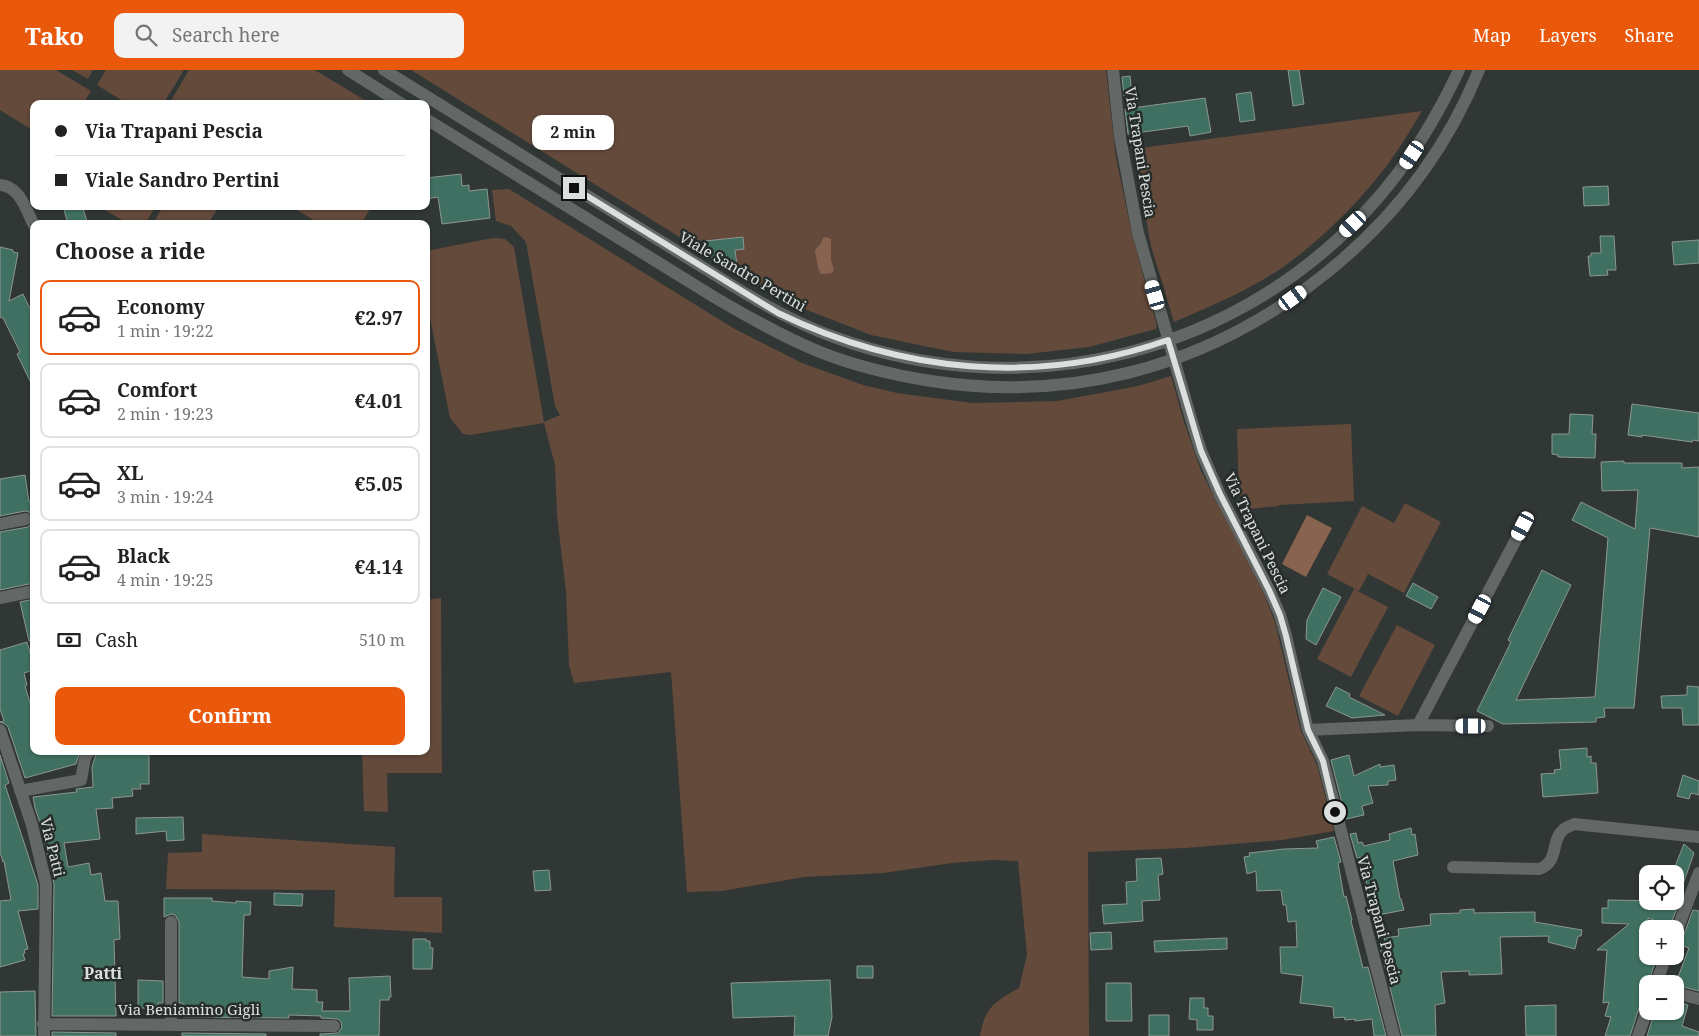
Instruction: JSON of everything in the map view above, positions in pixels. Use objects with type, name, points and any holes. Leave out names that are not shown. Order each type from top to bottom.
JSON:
[{"type":"street","points":[[348,70],[396,100]]},
{"type":"street","name":"Viale Sandro Pertini","points":[[384,70],[756,300],[806,326],[834,338],[912,359],[995,369],[1050,367],[1133,352],[1226,316],[1262,296],[1328,249],[1377,199],[1404,166],[1437,115],[1459,70]]},
{"type":"street","name":"Via Trapani Pescia","points":[[1113,70],[1120,137],[1132,208],[1145,262],[1201,451],[1220,494],[1280,615],[1308,730],[1323,761],[1394,1036]]},
{"type":"street","points":[[430,121],[747,316],[792,340],[852,363],[912,378],[1008,388],[1040,387],[1092,381],[1174,360],[1222,339],[1274,310],[1330,270],[1360,244],[1400,202],[1430,163],[1454,125],[1479,70]]},
{"type":"street","points":[[0,185],[11,187],[16,192],[31,220]]},
{"type":"street","points":[[0,524],[26,519]]},
{"type":"street","points":[[1418,725],[1523,526]]},
{"type":"street","points":[[0,598],[30,593]]},
{"type":"street","points":[[1308,730],[1418,725],[1488,726]]},
{"type":"street","name":"Via Patti","points":[[0,731],[32,825],[46,884],[44,1030]]},
{"type":"street","points":[[20,791],[81,780],[87,755]]},
{"type":"street","points":[[1453,867],[1539,869],[1549,864],[1552,859],[1560,833],[1574,824],[1699,837]]},
{"type":"street","points":[[1681,920],[1699,874]]},
{"type":"street","points":[[171,1025],[172,922]]},
{"type":"street","points":[[1684,995],[1699,999]]},
{"type":"street","points":[[1638,1036],[1644,1020]]},
{"type":"street","name":"Via Beniamino Gigli","points":[[44,1030],[171,1025],[334,1026]]},
{"type":"shaded area","points":[[0,70],[56,70],[91,91],[85,100],[30,100],[30,129],[0,110]]},
{"type":"shaded area","points":[[72,70],[93,70],[88,79]]},
{"type":"shaded area","points":[[106,70],[184,70],[165,100],[121,100],[97,85]]},
{"type":"shaded area","points":[[189,70],[315,70],[364,100],[171,100]]},
{"type":"shaded area","points":[[411,70],[1106,70],[1116,158],[1132,234],[1157,326],[1156,329],[1089,347],[1027,354],[953,352],[871,335],[807,310],[731,269]]},
{"type":"shaded area","points":[[1422,111],[1395,154],[1377,178],[1356,202],[1310,246],[1260,282],[1174,322],[1151,246],[1133,149]]},
{"type":"shaded area","points":[[509,189],[733,328],[802,363],[863,385],[897,393],[972,403],[1057,401],[1138,386],[1171,376],[1201,471],[1262,590],[1275,622],[1301,731],[1317,765],[1334,831],[1282,840],[1185,848],[1088,852],[1089,1036],[980,1036],[985,1018],[992,1006],[1019,988],[1027,955],[1018,861],[992,860],[952,863],[883,873],[804,877],[722,891],[687,892],[671,672],[574,683],[569,665],[566,592],[557,515],[555,465],[544,423],[470,435],[463,434],[450,418],[430,318],[430,250],[493,238],[505,239],[514,247],[544,422],[560,415],[555,406],[526,242],[511,226],[496,221],[492,190]]},
{"type":"shaded area","points":[[105,210],[154,210],[147,220],[122,220]]},
{"type":"shaded area","points":[[161,210],[217,210],[210,220],[155,220]]},
{"type":"shaded area","points":[[297,210],[370,210],[363,220],[314,220]]},
{"type":"shaded area","points":[[823,238],[831,239],[831,260],[834,270],[832,273],[821,274],[815,250]]},
{"type":"shaded area","points":[[1351,424],[1354,501],[1279,505],[1249,509],[1239,494],[1237,429]]},
{"type":"shaded area","points":[[1405,503],[1441,522],[1404,593],[1368,574],[1359,591],[1327,574],[1362,506],[1394,523]]},
{"type":"shaded area","points":[[1307,515],[1332,528],[1306,577],[1282,564]]},
{"type":"shaded area","points":[[1354,589],[1388,607],[1351,677],[1317,659]]},
{"type":"shaded area","points":[[441,598],[442,773],[387,773],[388,812],[364,811],[362,755],[430,755],[430,599]]},
{"type":"shaded area","points":[[1397,625],[1435,645],[1398,716],[1359,696]]},
{"type":"shaded area","points":[[202,834],[395,847],[394,897],[442,897],[442,933],[334,927],[335,890],[166,889],[168,853],[202,852]]},
{"type":"building","points":[[1288,70],[1299,70],[1304,104],[1293,106]]},
{"type":"building","points":[[1130,76],[1132,95],[1124,96],[1122,77]]},
{"type":"building","points":[[1251,92],[1255,120],[1240,122],[1236,94]]},
{"type":"building","points":[[1205,98],[1211,132],[1190,136],[1188,126],[1128,134],[1125,109]]},
{"type":"building","points":[[461,174],[462,186],[469,185],[469,191],[487,189],[490,218],[442,224],[438,197],[430,198],[430,178]]},
{"type":"building","points":[[1608,186],[1609,205],[1584,206],[1583,187]]},
{"type":"building","points":[[64,210],[83,210],[87,220],[67,220]]},
{"type":"building","points":[[1600,236],[1614,236],[1616,270],[1607,270],[1608,275],[1590,276],[1588,256],[1591,256],[1591,253],[1601,253]]},
{"type":"building","points":[[743,237],[744,249],[735,250],[737,265],[727,266],[706,254],[705,241]]},
{"type":"building","points":[[1699,240],[1699,263],[1674,265],[1672,242]]},
{"type":"building","points":[[0,247],[18,253],[9,301],[23,294],[30,309],[30,381],[17,354],[20,352],[3,318],[0,317]]},
{"type":"building","points":[[1632,404],[1699,413],[1699,441],[1693,440],[1692,442],[1642,435],[1642,437],[1628,435]]},
{"type":"building","points":[[1570,414],[1593,415],[1592,434],[1596,434],[1595,458],[1558,457],[1558,455],[1552,454],[1552,434],[1569,434]]},
{"type":"building","points":[[1624,461],[1624,463],[1682,463],[1682,468],[1699,467],[1699,537],[1650,528],[1634,708],[1604,708],[1605,717],[1596,718],[1596,722],[1503,724],[1477,711],[1511,642],[1508,640],[1542,570],[1571,585],[1516,700],[1595,697],[1608,538],[1572,520],[1581,502],[1635,529],[1638,490],[1602,491],[1601,462]]},
{"type":"building","points":[[25,475],[30,513],[25,511],[0,516],[0,479]]},
{"type":"building","points":[[30,525],[30,584],[0,590],[0,532]]},
{"type":"building","points":[[1413,583],[1438,597],[1431,609],[1406,596]]},
{"type":"building","points":[[1323,588],[1341,597],[1316,645],[1306,639],[1307,620]]},
{"type":"building","points":[[30,600],[30,641],[29,641],[20,602]]},
{"type":"building","points":[[27,642],[30,652],[30,671],[24,673],[27,685],[25,686],[30,703],[30,755],[79,755],[76,764],[25,778],[8,727],[0,722],[4,721],[0,709],[0,650]]},
{"type":"building","points":[[1687,686],[1699,687],[1699,725],[1683,725],[1682,708],[1662,708],[1661,696],[1687,695]]},
{"type":"building","points":[[1336,687],[1350,694],[1349,697],[1385,715],[1352,718],[1326,706]]},
{"type":"building","points":[[1587,748],[1587,757],[1591,756],[1591,763],[1596,763],[1598,793],[1543,797],[1541,774],[1555,773],[1554,770],[1561,769],[1559,750]]},
{"type":"building","points":[[0,755],[9,783],[5,785],[38,885],[38,909],[18,911],[28,949],[24,950],[25,960],[0,967],[0,901],[11,900],[4,861],[0,852]]},
{"type":"building","points":[[96,755],[149,755],[149,784],[140,784],[141,789],[132,789],[133,796],[112,798],[113,808],[96,809],[100,839],[64,843],[68,867],[89,863],[91,875],[101,873],[105,901],[118,901],[120,939],[114,940],[116,1016],[52,1016],[54,884],[33,797],[77,792],[76,789],[93,787],[92,767]]},
{"type":"building","points":[[1349,755],[1354,776],[1380,764],[1380,767],[1394,765],[1396,780],[1388,781],[1388,785],[1368,786],[1373,803],[1362,806],[1364,815],[1346,819],[1331,760]]},
{"type":"building","points":[[1683,775],[1699,781],[1699,795],[1691,793],[1689,799],[1677,796]]},
{"type":"building","points":[[183,817],[184,840],[167,841],[166,831],[136,834],[136,818]]},
{"type":"building","points":[[1411,828],[1412,835],[1415,834],[1418,855],[1393,861],[1404,910],[1373,916],[1361,857],[1357,858],[1350,834],[1356,833],[1358,843],[1362,842],[1364,846],[1390,840],[1389,834]]},
{"type":"building","points":[[1334,837],[1341,862],[1338,863],[1344,897],[1346,896],[1363,968],[1368,967],[1386,1036],[1374,1036],[1372,1019],[1355,1021],[1355,1019],[1345,1020],[1344,1017],[1334,1018],[1333,1007],[1300,1003],[1303,976],[1281,973],[1280,947],[1297,947],[1296,921],[1288,922],[1286,905],[1283,905],[1281,890],[1257,891],[1256,871],[1247,874],[1244,857],[1250,856],[1249,853],[1318,848],[1316,841]]},
{"type":"building","points":[[1684,844],[1694,853],[1684,881],[1684,865],[1676,865]]},
{"type":"building","points":[[1161,858],[1163,874],[1158,875],[1160,900],[1142,901],[1143,921],[1104,924],[1102,905],[1127,904],[1126,882],[1137,881],[1136,859]]},
{"type":"building","points":[[549,870],[551,890],[535,891],[533,871]]},
{"type":"building","points":[[274,893],[303,894],[302,906],[274,905]]},
{"type":"building","points":[[164,898],[212,898],[212,901],[251,902],[250,915],[244,915],[242,977],[269,979],[269,971],[293,967],[292,989],[317,990],[317,1002],[323,1002],[322,1011],[350,1011],[349,978],[390,976],[391,997],[389,997],[389,1000],[380,1000],[379,1036],[320,1036],[320,1034],[338,1033],[342,1027],[338,1019],[321,1018],[321,1016],[289,1015],[289,1018],[183,1017],[183,1003],[179,1003],[179,922],[175,915],[171,914],[164,917]]},
{"type":"building","points":[[1608,900],[1639,901],[1639,910],[1676,910],[1672,920],[1654,920],[1648,918],[1648,920],[1639,920],[1639,965],[1654,965],[1651,975],[1639,975],[1639,1008],[1630,1036],[1605,1036],[1611,1017],[1605,1016],[1609,1002],[1603,1003],[1607,950],[1597,950],[1629,924],[1602,923],[1602,908],[1608,908]]},
{"type":"building","points":[[1474,909],[1474,913],[1535,912],[1535,922],[1582,930],[1581,936],[1578,936],[1575,949],[1548,942],[1549,936],[1500,937],[1502,974],[1469,975],[1469,971],[1441,972],[1445,1003],[1435,1005],[1436,1036],[1402,1036],[1379,943],[1385,941],[1384,938],[1399,936],[1398,929],[1431,925],[1430,914],[1460,913],[1460,910]]},
{"type":"building","points":[[1693,910],[1699,911],[1699,991],[1684,987],[1684,975],[1679,975],[1689,948],[1684,946],[1684,934]]},
{"type":"building","points":[[1111,932],[1112,949],[1091,950],[1090,933]]},
{"type":"building","points":[[1227,938],[1227,949],[1155,952],[1154,941]]},
{"type":"building","points":[[413,939],[426,939],[426,941],[430,941],[430,948],[433,948],[432,969],[413,969]]},
{"type":"building","points":[[857,966],[873,966],[873,978],[857,978]]},
{"type":"building","points":[[138,980],[163,981],[163,1003],[158,1003],[159,1008],[138,1008]]},
{"type":"building","points":[[830,980],[832,1017],[828,1036],[794,1036],[795,1016],[733,1018],[731,983]]},
{"type":"building","points":[[1106,983],[1131,983],[1132,1021],[1106,1021]]},
{"type":"building","points":[[35,991],[36,1036],[0,1036],[0,992]]},
{"type":"building","points":[[1190,998],[1204,998],[1204,1008],[1208,1008],[1208,1016],[1213,1016],[1213,1030],[1197,1030],[1197,1020],[1189,1019]]},
{"type":"building","points":[[1684,1004],[1688,1005],[1684,1019]]},
{"type":"building","points":[[1556,1005],[1556,1036],[1526,1036],[1525,1006]]},
{"type":"building","points":[[1149,1015],[1169,1015],[1169,1036],[1149,1036]]},
{"type":"building","points":[[1652,1020],[1684,1020],[1682,1026],[1699,1032],[1699,1036],[1647,1036]]},
{"type":"building","points":[[52,1032],[116,1033],[116,1036],[52,1036]]},
{"type":"building","points":[[182,1033],[266,1034],[266,1036],[182,1036]]},
{"type":"district","name":"Patti","points":[[103,973]]},
{"type":"route","points":[[574,188],[778,313],[834,338],[859,346],[940,364],[995,369],[1022,369],[1050,367],[1111,357],[1168,340],[1201,451],[1220,494],[1280,615],[1308,730],[1323,761],[1335,812]]}]
